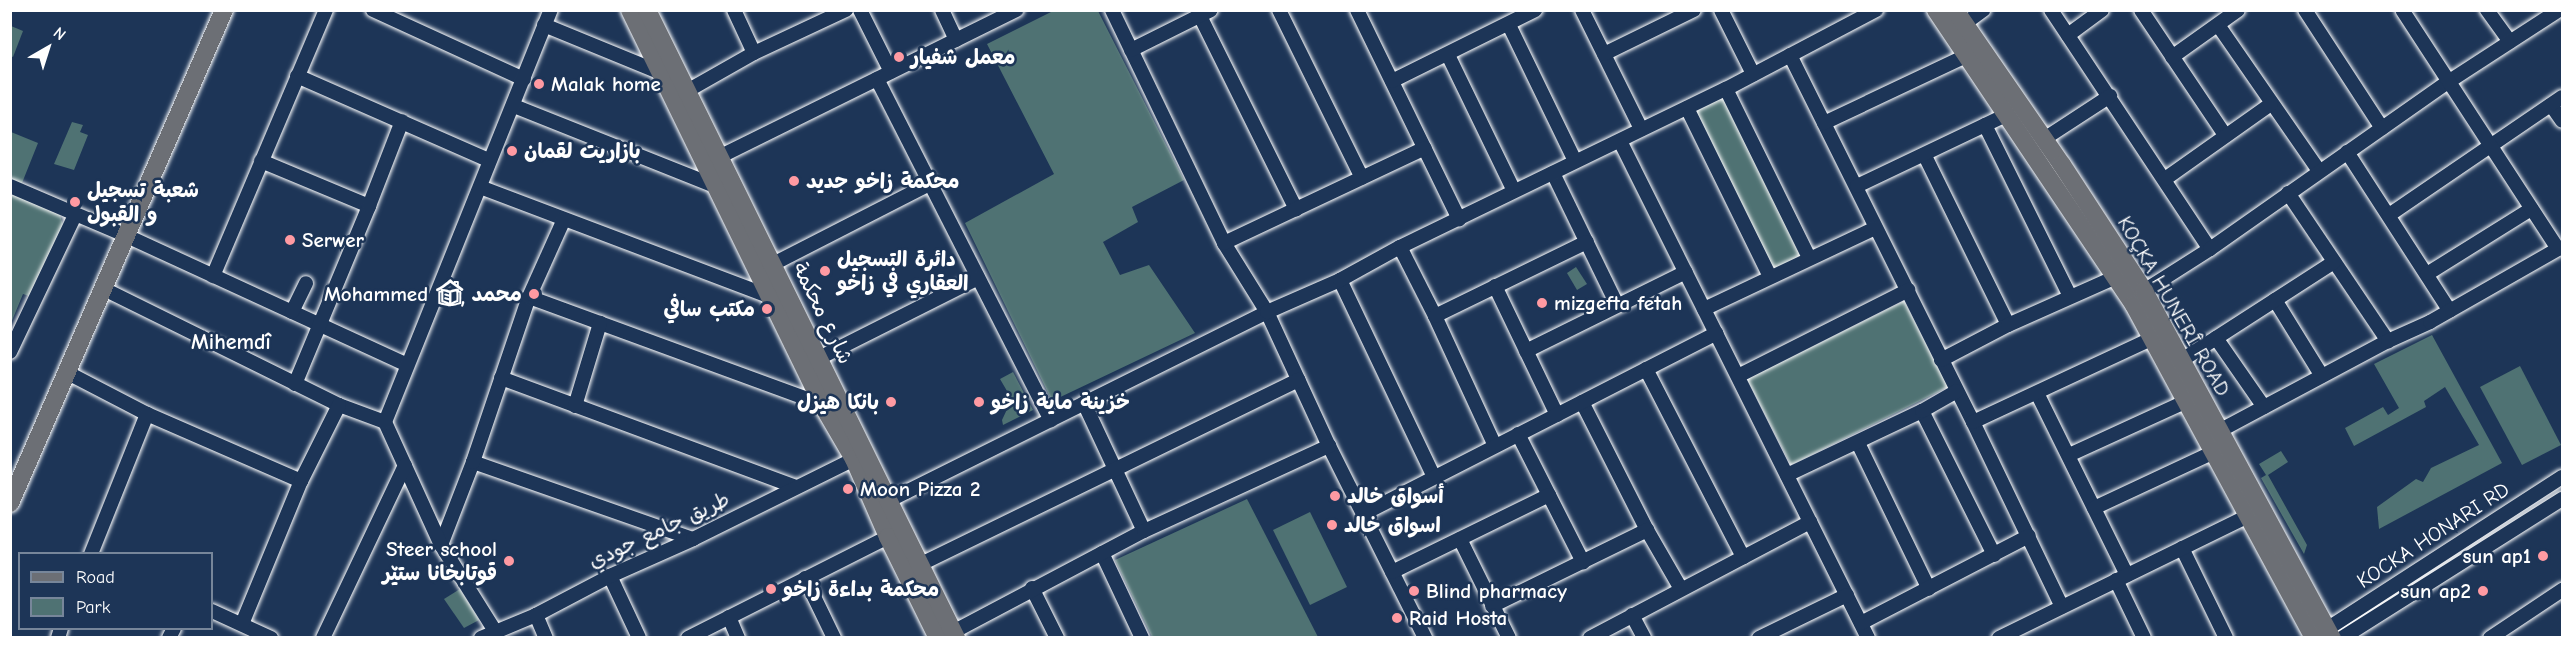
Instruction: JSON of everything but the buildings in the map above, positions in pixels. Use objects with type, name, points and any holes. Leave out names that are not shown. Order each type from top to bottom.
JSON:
[{"type":"main road","points":[[10,503],[224,10]]},
{"type":"main road","name":"شارع محكمة","points":[[630,10],[713,185],[737,212],[774,264],[921,564],[949,636]]},
{"type":"main road","name":"شارع محكمة","points":[[647,10],[719,157],[768,296],[822,405],[854,459],[888,537],[949,636]]},
{"type":"main road","points":[[1936,10],[2006,115],[2054,171],[2153,338],[2248,516],[2329,635]]},
{"type":"main road","name":"KOÇKA HUNERÎ ROAD","points":[[1959,17],[2044,139],[2054,171],[2144,291],[2221,430],[2329,635]]},
{"type":"street","points":[[213,276],[326,10]]},
{"type":"street","points":[[373,10],[524,79]]},
{"type":"street","points":[[385,422],[480,187],[488,160],[514,106],[551,10]]},
{"type":"street","points":[[734,10],[754,52]]},
{"type":"street","points":[[687,91],[754,52],[846,10]]},
{"type":"street","points":[[860,10],[891,72]]},
{"type":"street","points":[[942,10],[956,40]]},
{"type":"street","points":[[719,157],[1017,10]]},
{"type":"street","points":[[1112,10],[1224,243],[1266,312],[1423,637]]},
{"type":"street","points":[[1279,10],[1362,178]]},
{"type":"street","points":[[1373,10],[1358,14],[1459,219]]},
{"type":"street","points":[[1392,81],[1509,25],[1535,10]]},
{"type":"street","points":[[1582,10],[1641,129]]},
{"type":"street","points":[[1660,10],[1667,24]]},
{"type":"street","points":[[1604,54],[1694,10]]},
{"type":"street","points":[[1721,10],[1753,74]]},
{"type":"street","points":[[890,500],[1266,312],[1340,280],[1400,247],[1726,89],[1875,10]]},
{"type":"street","points":[[1959,17],[1983,10]]},
{"type":"street","points":[[2051,10],[2210,249]]},
{"type":"street","points":[[2068,35],[2102,10]]},
{"type":"street","points":[[2141,10],[2225,135]]},
{"type":"street","points":[[2172,57],[2238,10]]},
{"type":"street","points":[[2305,10],[2382,129]]},
{"type":"street","points":[[2221,430],[2388,341],[2450,311],[2560,248],[2531,209],[2402,10]]},
{"type":"street","points":[[2487,10],[2510,42]]},
{"type":"street","points":[[2144,291],[2210,249],[2448,82],[2559,10]]},
{"type":"street","points":[[1131,50],[1206,13],[1296,209]]},
{"type":"street","points":[[544,25],[661,73]]},
{"type":"street","points":[[1509,25],[1575,161]]},
{"type":"street","points":[[2218,25],[2319,171]]},
{"type":"street","points":[[1448,55],[1514,191]]},
{"type":"street","points":[[1790,55],[1857,186],[1875,228],[1908,290],[2062,607]]},
{"type":"street","points":[[1824,123],[1966,56]]},
{"type":"street","points":[[297,76],[488,160]]},
{"type":"street","points":[[877,79],[1051,420]]},
{"type":"street","points":[[1726,89],[1809,258]]},
{"type":"street","points":[[2044,139],[2110,96]]},
{"type":"street","points":[[2389,215],[2557,101],[2562,121]]},
{"type":"street","points":[[2165,179],[2271,104]]},
{"type":"street","points":[[514,106],[713,185]]},
{"type":"street","points":[[1687,108],[1770,277]]},
{"type":"street","points":[[1857,186],[1925,156],[2006,115]]},
{"type":"street","points":[[295,384],[402,121]]},
{"type":"street","points":[[1984,126],[2070,296]]},
{"type":"street","points":[[1620,141],[1868,638]]},
{"type":"street","points":[[1224,243],[1425,148]]},
{"type":"street","points":[[2347,152],[2450,311]]},
{"type":"street","points":[[1925,156],[2008,325]]},
{"type":"street","points":[[261,161],[369,206]]},
{"type":"street","points":[[1553,173],[1617,305]]},
{"type":"street","points":[[774,264],[931,183]]},
{"type":"street","points":[[10,186],[127,236],[407,365]]},
{"type":"street","points":[[480,187],[768,296]]},
{"type":"street","points":[[2288,193],[2388,341]]},
{"type":"street","points":[[2427,274],[2531,209]]},
{"type":"street","points":[[10,352],[14,336],[75,214]]},
{"type":"street","points":[[441,545],[473,462],[529,297],[564,219]]},
{"type":"street","points":[[1704,309],[1875,228]]},
{"type":"street","points":[[1435,316],[1587,242]]},
{"type":"street","points":[[1400,247],[1435,316],[1495,446]]},
{"type":"street","points":[[2182,360],[2334,262]]},
{"type":"street","points":[[1526,351],[1686,272]]},
{"type":"street","points":[[1941,360],[2008,325],[2116,277]]},
{"type":"street","points":[[819,358],[978,278]]},
{"type":"street","points":[[1340,280],[1434,477]]},
{"type":"street","points":[[292,312],[306,282]]},
{"type":"street","points":[[1495,286],[1557,415]]},
{"type":"street","points":[[104,289],[339,405],[385,422],[441,545],[495,631]]},
{"type":"street","points":[[1738,376],[1908,290]]},
{"type":"street","points":[[529,297],[822,405]]},
{"type":"street","points":[[2275,300],[2322,376]]},
{"type":"street","points":[[575,406],[600,323]]},
{"type":"street","points":[[1363,514],[1716,333]]},
{"type":"street","points":[[1973,422],[2153,338]]},
{"type":"street","points":[[2216,338],[2264,407]]},
{"type":"street","points":[[1646,369],[1743,557]]},
{"type":"street","points":[[68,372],[147,414],[301,481]]},
{"type":"street","points":[[501,378],[796,487]]},
{"type":"street","points":[[921,564],[1298,380]]},
{"type":"street","points":[[1787,476],[1922,411],[1957,391]]},
{"type":"street","points":[[2037,393],[2094,508],[2144,638]]},
{"type":"street","points":[[2069,456],[2187,401]]},
{"type":"street","points":[[1582,402],[1647,530],[1681,590]]},
{"type":"street","points":[[1084,403],[1144,531]]},
{"type":"street","points":[[242,624],[301,481],[339,405]]},
{"type":"street","points":[[1922,411],[1994,555]]},
{"type":"street","points":[[92,552],[147,414]]},
{"type":"street","points":[[1518,434],[1582,562]]},
{"type":"street","points":[[1858,443],[1929,589]]},
{"type":"street","points":[[949,636],[1032,588],[1144,531],[1329,446]]},
{"type":"street","points":[[2094,508],[2214,452]]},
{"type":"street","name":"طريق جامع جودي","points":[[481,638],[536,615],[610,576],[693,539],[854,459]]},
{"type":"street","points":[[473,462],[693,539]]},
{"type":"street","points":[[323,638],[405,465]]},
{"type":"street","name":"KOCKA HONARI RD","points":[[2329,635],[2463,541],[2562,477]]},
{"type":"street","points":[[1392,572],[1549,495]]},
{"type":"street","name":"KOCKA HONARI RD","points":[[2329,635],[2472,556],[2562,499]]},
{"type":"street","points":[[1999,638],[2025,632],[2062,607],[2248,516]]},
{"type":"street","points":[[1590,638],[1810,522]]},
{"type":"street","points":[[1492,606],[1647,530]]},
{"type":"street","points":[[1861,623],[2029,536]]},
{"type":"street","points":[[688,638],[888,537]]},
{"type":"street","points":[[1460,538],[1509,638]]},
{"type":"street","points":[[2463,541],[2472,556]]},
{"type":"street","points":[[2182,548],[2226,638]]},
{"type":"street","points":[[1102,553],[1142,638]]},
{"type":"street","points":[[610,576],[639,638]]},
{"type":"street","points":[[805,578],[834,638]]},
{"type":"street","points":[[1032,588],[1057,638]]},
{"type":"street","points":[[2490,638],[2562,590]]},
{"type":"street","points":[[1759,638],[1847,595]]},
{"type":"street","points":[[213,611],[272,638]]},
{"type":"street","points":[[536,615],[546,638]]},
{"type":"street","points":[[1632,615],[1644,638]]},
{"type":"street","points":[[729,617],[738,638]]},
{"type":"green space","points":[[1055,10],[1098,11],[1184,180],[1132,207],[1138,222],[1103,242],[1120,275],[1149,265],[1195,333],[1052,401],[965,223],[1054,174],[987,44]]},
{"type":"green space","points":[[11,26],[23,31],[13,57],[11,56]]},
{"type":"green space","points":[[1725,95],[1803,255],[1772,270],[1694,110]]},
{"type":"green space","points":[[72,122],[83,125],[80,132],[88,135],[74,170],[54,164]]},
{"type":"green space","points":[[11,132],[38,143],[22,183],[11,179]]},
{"type":"green space","points":[[11,193],[60,215],[63,225],[29,296],[23,294],[11,323]]},
{"type":"green space","points":[[1576,267],[1587,284],[1577,290],[1567,273]]},
{"type":"green space","points":[[1904,301],[1948,387],[1791,465],[1747,379]]},
{"type":"green space","points":[[2432,335],[2502,463],[2379,529],[2377,507],[2416,479],[2423,482],[2431,468],[2479,445],[2445,387],[2424,401],[2426,407],[2354,446],[2345,428],[2383,407],[2388,415],[2399,408],[2374,364]]},
{"type":"green space","points":[[2520,366],[2561,445],[2522,465],[2480,387]]},
{"type":"green space","points":[[1013,372],[1033,410],[1003,425],[1002,420],[1009,405],[1007,391],[1000,379]]},
{"type":"green space","points":[[2281,451],[2288,462],[2268,475],[2307,545],[2304,554],[2261,478],[2266,475],[2259,464]]},
{"type":"green space","points":[[1247,499],[1318,637],[1152,637],[1115,560]]},
{"type":"green space","points":[[1310,512],[1347,587],[1310,605],[1273,530]]},
{"type":"green space","points":[[460,589],[479,620],[464,628],[444,599]]},
{"type":"place","name":"معمل شفيار","points":[[899,57]]},
{"type":"place","name":"Malak home","points":[[539,84]]},
{"type":"place","name":"بازاريت لقمان","points":[[512,151]]},
{"type":"place","name":"محكمة زاخو جديد","points":[[794,181]]},
{"type":"place","name":"شعبة تسجيل و القبول","points":[[75,202]]},
{"type":"place","name":"Serwer","points":[[290,240]]},
{"type":"place","name":"دائرة التسجيل العقاري في زاخو","points":[[825,271]]},
{"type":"place","name":"Mohammed 🏠 محمد","points":[[534,294]]},
{"type":"place","name":"mizgefta fetah","points":[[1542,303]]},
{"type":"place","name":"مكتب سافي","points":[[767,309]]},
{"type":"place","name":"بانکا هیزل","points":[[891,402]]},
{"type":"place","name":"خزينة ماية زاخو","points":[[979,402]]},
{"type":"place","name":"Moon Pizza 2","points":[[848,489]]},
{"type":"place","name":"أسواق خالد","points":[[1335,496]]},
{"type":"place","name":"اسواق خالد","points":[[1332,525]]},
{"type":"place","name":"sun ap1","points":[[2543,556]]},
{"type":"place","name":"Steer school قوتابخانا ستێر","points":[[509,561]]},
{"type":"place","name":"محكمة بداءة زاخو","points":[[771,589]]},
{"type":"place","name":"Blind pharmacy","points":[[1414,591]]},
{"type":"place","name":"sun ap2","points":[[2483,591]]},
{"type":"place","name":"Raid Hosta","points":[[1397,618]]},
{"type":"district","name":"Mihemdî","points":[[231,343]]}]
